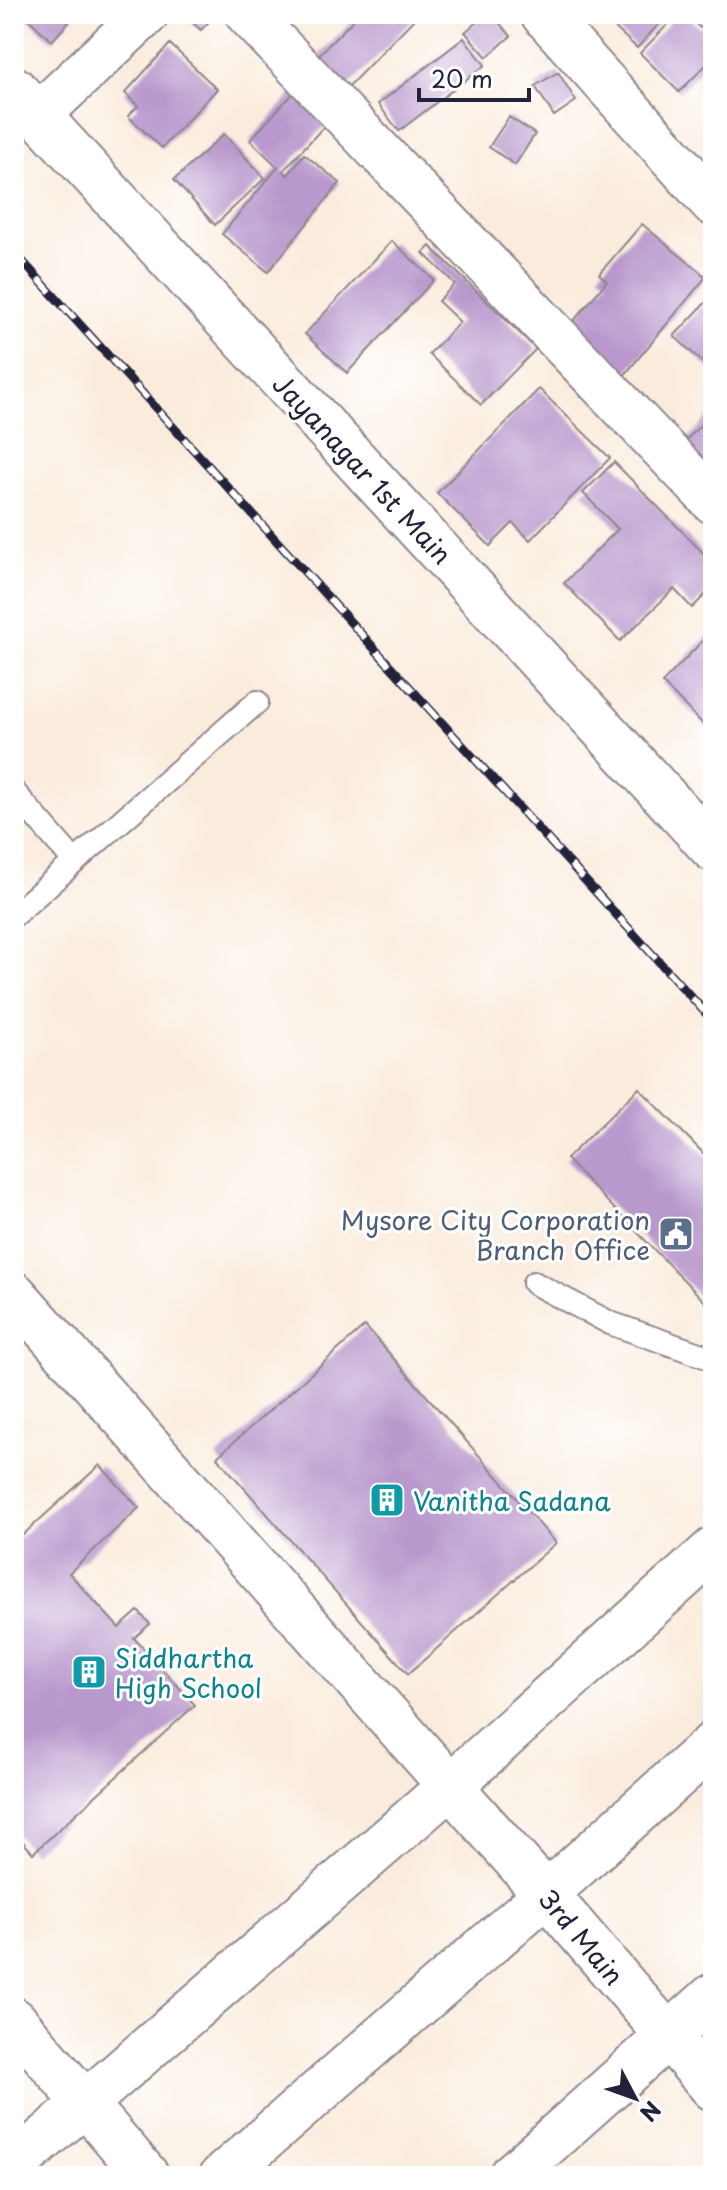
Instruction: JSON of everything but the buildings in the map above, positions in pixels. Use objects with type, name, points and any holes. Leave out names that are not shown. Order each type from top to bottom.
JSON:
[{"type":"street","points":[[26,102],[146,14]]},
{"type":"street","points":[[248,14],[713,501]]},
{"type":"street","points":[[543,14],[713,203]]},
{"type":"street","name":"Jayanagar 1st Main","points":[[26,102],[713,849]]},
{"type":"street","name":"3rd Main","points":[[14,1294],[546,1894],[713,2088]]},
{"type":"street","points":[[14,2165],[449,1787],[713,1550]]},
{"type":"street","points":[[222,2176],[713,1744]]},
{"type":"street","points":[[511,2176],[713,1996]]},
{"type":"street","points":[[14,2020],[147,2176]]},
{"type":"lane","points":[[14,915],[257,702]]},
{"type":"lane","points":[[14,792],[75,862]]},
{"type":"lane","points":[[534,1283],[610,1323],[713,1359]]},
{"type":"railway","points":[[14,252],[713,1021]]},
{"type":"place","name":"Mysore City Corporation Branch Office","points":[[676,1234]]},
{"type":"place","name":"Vanitha Sadana","points":[[387,1500]]},
{"type":"place","name":"Siddhartha High School","points":[[89,1672]]}]
